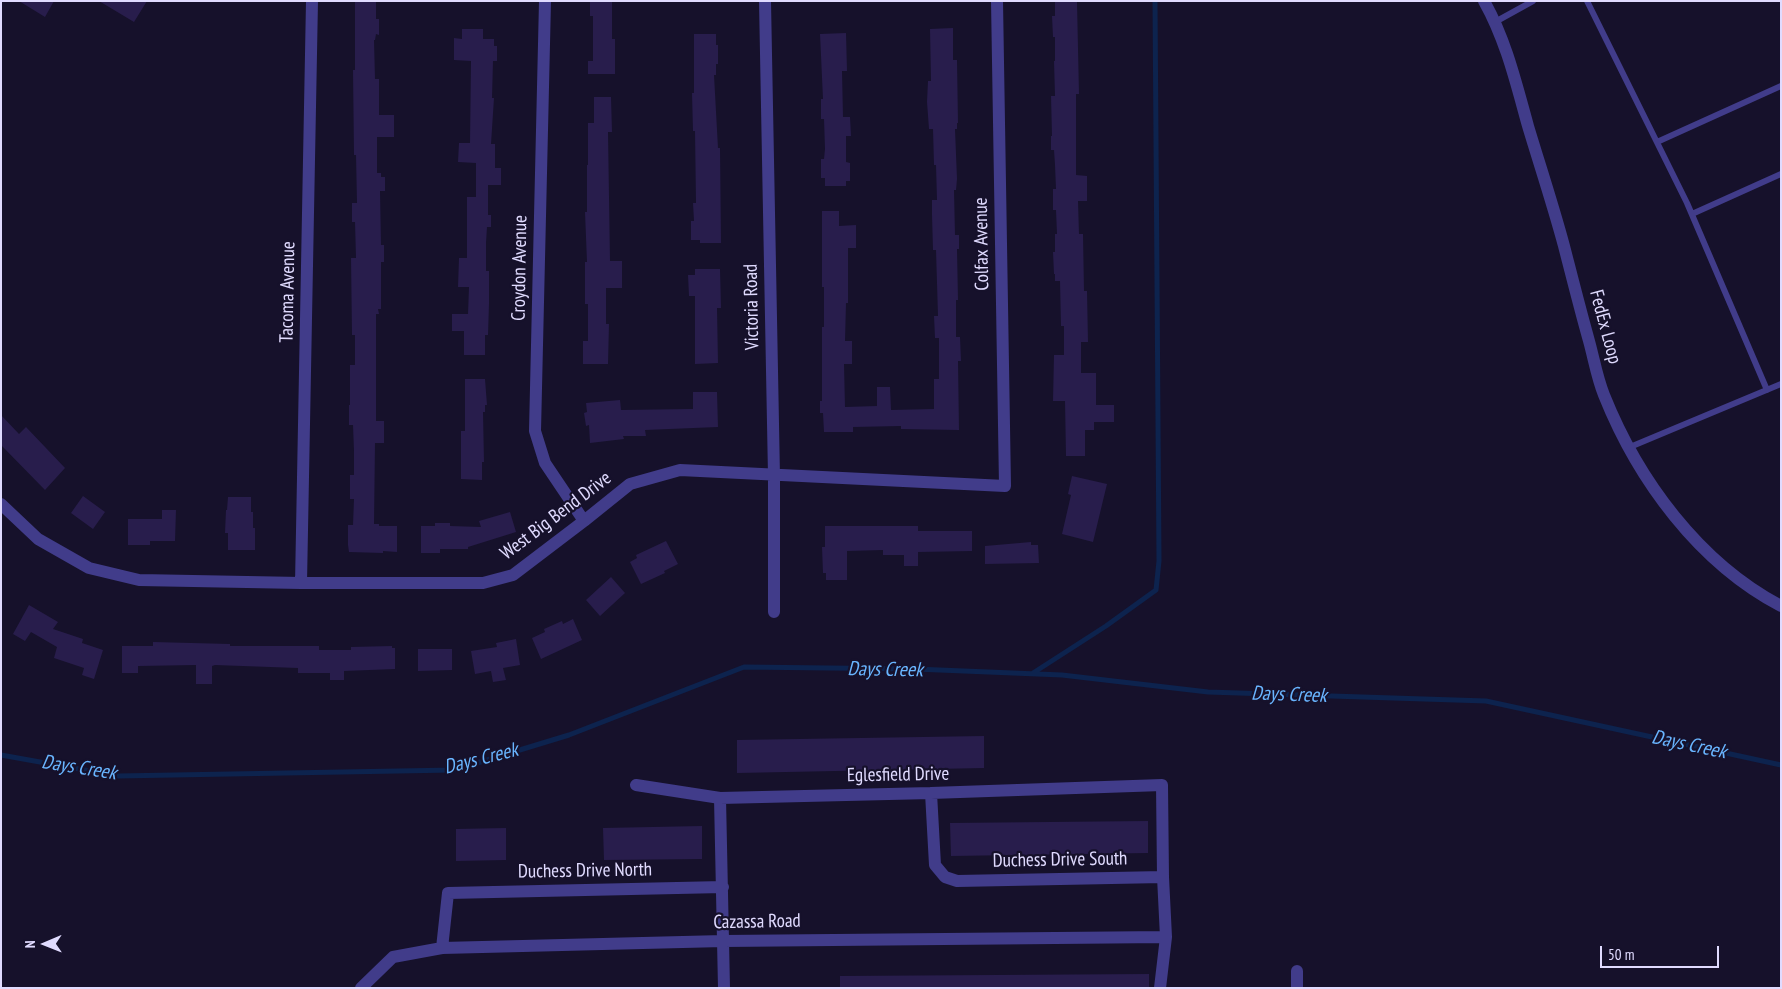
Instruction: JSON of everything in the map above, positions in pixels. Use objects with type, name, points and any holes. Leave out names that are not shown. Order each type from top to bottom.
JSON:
[{"type":"street","name":"Tacoma Avenue","points":[[301,583],[312,1]]},
{"type":"street","name":"Croydon Avenue","points":[[545,1],[535,431],[545,463],[584,522]]},
{"type":"street","name":"Victoria Road","points":[[764,1],[774,476],[774,612]]},
{"type":"street","name":"Colfax Avenue","points":[[997,1],[1005,486]]},
{"type":"street","name":"FedEx Loop","points":[[1484,1],[1496,22],[1507,53],[1563,243],[1601,386],[1617,424],[1655,490],[1678,521],[1746,585],[1781,606]]},
{"type":"street","name":"West Big Bend Drive","points":[[1,504],[38,539],[89,568],[139,580],[301,583],[483,583],[513,575],[584,522],[630,484],[680,470],[1005,486]]},
{"type":"street","name":"Eglesfield Drive","points":[[636,785],[720,798],[1162,785],[1163,877]]},
{"type":"street","name":"Duchess Drive South","points":[[932,793],[935,865],[944,877],[958,881],[1163,877]]},
{"type":"street","points":[[720,798],[724,988]]},
{"type":"street","points":[[1160,988],[1166,938],[1163,877]]},
{"type":"street","name":"Duchess Drive North","points":[[442,948],[448,893],[723,886]]},
{"type":"street","name":"Cazassa Road","points":[[361,988],[393,957],[442,948],[723,941],[1166,938]]},
{"type":"street","points":[[1297,971],[1297,988]]},
{"type":"lane","points":[[1496,22],[1533,1]]},
{"type":"lane","points":[[1587,1],[1692,214],[1767,390]]},
{"type":"lane","points":[[1657,142],[1781,86]]},
{"type":"lane","points":[[1692,214],[1781,174]]},
{"type":"lane","points":[[1630,447],[1781,384]]},
{"type":"building","points":[[19,1],[54,1],[45,17]]},
{"type":"building","points":[[99,1],[147,1],[134,22]]},
{"type":"building","points":[[355,1],[376,1],[376,19],[379,19],[379,35],[376,34],[374,40],[375,79],[379,79],[379,115],[394,115],[394,137],[377,137],[377,173],[381,173],[381,177],[385,177],[385,191],[380,191],[381,245],[384,245],[384,262],[381,262],[381,309],[378,309],[379,314],[376,314],[376,421],[384,421],[384,443],[375,443],[374,524],[379,524],[379,526],[397,526],[397,552],[383,551],[383,553],[349,552],[348,545],[348,525],[353,525],[354,499],[350,499],[350,475],[354,475],[354,451],[353,425],[349,425],[349,405],[350,365],[355,365],[355,335],[352,335],[351,258],[356,258],[355,222],[352,222],[352,203],[357,203],[356,155],[354,155],[353,70],[355,70]]},
{"type":"building","points":[[590,1],[612,1],[612,39],[615,39],[615,74],[588,74],[588,61],[593,61],[593,16],[590,16]]},
{"type":"building","points":[[1055,2],[1077,2],[1079,94],[1076,94],[1076,175],[1087,176],[1087,201],[1078,201],[1079,234],[1083,234],[1084,291],[1087,291],[1088,342],[1081,342],[1081,373],[1096,373],[1096,405],[1114,405],[1114,422],[1094,422],[1094,430],[1085,430],[1085,456],[1066,456],[1065,401],[1053,401],[1054,355],[1064,355],[1064,326],[1061,326],[1060,281],[1055,281],[1053,252],[1055,252],[1055,234],[1057,234],[1056,210],[1053,210],[1053,189],[1056,189],[1054,150],[1051,150],[1051,96],[1055,96],[1055,37],[1053,37],[1052,16],[1055,16]]},
{"type":"building","points":[[953,28],[953,60],[957,60],[958,123],[957,129],[955,129],[957,179],[956,190],[954,190],[955,235],[959,235],[959,249],[957,249],[958,300],[956,300],[956,337],[960,337],[961,361],[958,361],[959,430],[901,429],[901,426],[853,427],[853,432],[824,432],[823,413],[820,413],[820,401],[822,401],[822,327],[824,327],[822,211],[839,211],[839,226],[856,225],[856,248],[848,248],[848,303],[846,303],[845,341],[852,341],[852,364],[844,364],[845,407],[877,406],[877,387],[890,387],[891,410],[934,409],[934,379],[939,379],[939,338],[935,338],[934,316],[938,316],[936,250],[933,250],[932,215],[932,200],[937,200],[936,165],[934,165],[933,129],[929,129],[927,102],[928,81],[931,81],[930,29]]},
{"type":"building","points":[[462,29],[483,29],[483,39],[494,39],[494,46],[497,46],[497,61],[493,61],[492,98],[494,98],[491,144],[495,144],[495,168],[501,168],[501,185],[488,185],[488,215],[491,215],[491,227],[487,227],[486,243],[486,271],[489,271],[489,304],[488,335],[485,335],[485,355],[464,355],[464,331],[452,331],[452,314],[468,314],[469,287],[458,287],[459,258],[467,258],[467,197],[476,197],[476,163],[458,162],[459,143],[470,143],[471,61],[454,60],[454,38],[462,39]]},
{"type":"building","points":[[846,33],[847,71],[842,71],[843,117],[850,117],[851,136],[846,136],[846,162],[850,163],[850,181],[846,181],[846,186],[825,186],[825,178],[821,178],[821,159],[824,159],[825,149],[824,119],[821,119],[821,99],[823,99],[820,34]]},
{"type":"building","points":[[694,34],[716,34],[716,45],[718,45],[718,64],[716,64],[716,75],[714,75],[718,148],[720,148],[721,243],[700,243],[700,240],[691,240],[691,221],[694,221],[693,203],[696,203],[695,131],[693,131],[692,93],[694,93]]},
{"type":"building","points":[[594,97],[611,97],[612,132],[608,132],[610,261],[622,261],[622,288],[606,288],[606,324],[609,324],[608,364],[583,364],[583,341],[588,341],[588,304],[585,304],[585,262],[587,262],[585,212],[587,212],[588,123],[594,123]]},
{"type":"building","points":[[695,269],[720,269],[721,308],[717,308],[718,363],[695,364],[695,296],[689,296],[688,275],[695,275]]},
{"type":"building","points":[[465,379],[485,379],[487,405],[485,405],[485,412],[483,412],[484,462],[482,462],[482,480],[461,479],[461,431],[465,431]]},
{"type":"building","points":[[693,392],[717,392],[718,427],[645,430],[646,436],[623,436],[624,439],[590,443],[589,425],[586,426],[584,413],[587,412],[586,403],[620,400],[621,410],[693,409]]},
{"type":"building","points":[[1,415],[19,434],[26,427],[65,468],[45,490],[1,445]]},
{"type":"building","points":[[1072,476],[1107,484],[1093,542],[1062,534],[1071,495],[1068,494]]},
{"type":"building","points":[[83,496],[105,512],[93,529],[71,513]]},
{"type":"building","points":[[228,497],[251,497],[253,528],[255,528],[255,550],[228,550],[228,533],[225,533]]},
{"type":"building","points":[[162,510],[176,510],[175,541],[150,541],[150,545],[128,545],[128,519],[162,519]]},
{"type":"building","points":[[510,512],[516,532],[468,547],[468,549],[440,549],[440,553],[421,553],[421,526],[435,526],[435,523],[450,523],[450,526],[481,527],[479,521]]},
{"type":"building","points":[[825,526],[918,526],[918,531],[972,531],[972,551],[918,552],[918,566],[904,566],[904,555],[883,555],[883,550],[847,551],[847,580],[826,580],[826,573],[823,573],[822,547],[825,547]]},
{"type":"building","points":[[666,541],[678,564],[664,571],[665,573],[641,584],[630,562],[637,558],[636,555]]},
{"type":"building","points":[[1031,542],[1031,545],[1038,545],[1039,563],[985,564],[985,546]]},
{"type":"building","points":[[611,577],[625,593],[600,616],[586,600]]},
{"type":"building","points":[[29,605],[58,622],[53,629],[83,639],[82,643],[103,650],[94,679],[82,675],[84,668],[54,658],[57,647],[31,632],[25,641],[13,634]]},
{"type":"building","points":[[573,619],[582,640],[541,659],[532,638],[545,632],[544,629],[562,621],[563,624]]},
{"type":"building","points":[[516,639],[520,665],[503,668],[506,680],[493,682],[491,671],[475,674],[471,651],[497,647],[496,643]]},
{"type":"building","points":[[153,642],[230,644],[230,646],[319,646],[319,650],[351,650],[351,647],[392,646],[392,648],[395,648],[395,669],[344,671],[344,680],[330,680],[330,673],[298,673],[298,668],[215,665],[212,666],[212,684],[196,684],[196,665],[138,666],[138,673],[122,673],[122,646],[153,646]]},
{"type":"building","points":[[418,649],[452,649],[452,670],[418,671]]},
{"type":"building","points":[[984,736],[984,768],[737,773],[737,740]]},
{"type":"building","points":[[1148,821],[1148,853],[951,856],[950,823]]},
{"type":"building","points":[[702,826],[702,859],[604,860],[603,828]]},
{"type":"building","points":[[506,828],[506,860],[456,861],[456,829]]},
{"type":"building","points":[[1149,974],[1149,988],[840,988],[840,976]]},
{"type":"waterway","points":[[1033,673],[1106,626],[1156,590],[1159,561],[1155,1]]},
{"type":"waterway","name":"Days Creek","points":[[1,755],[118,776],[454,770],[569,735],[744,667],[915,669],[1062,675],[1208,692],[1486,701],[1781,765]]}]
